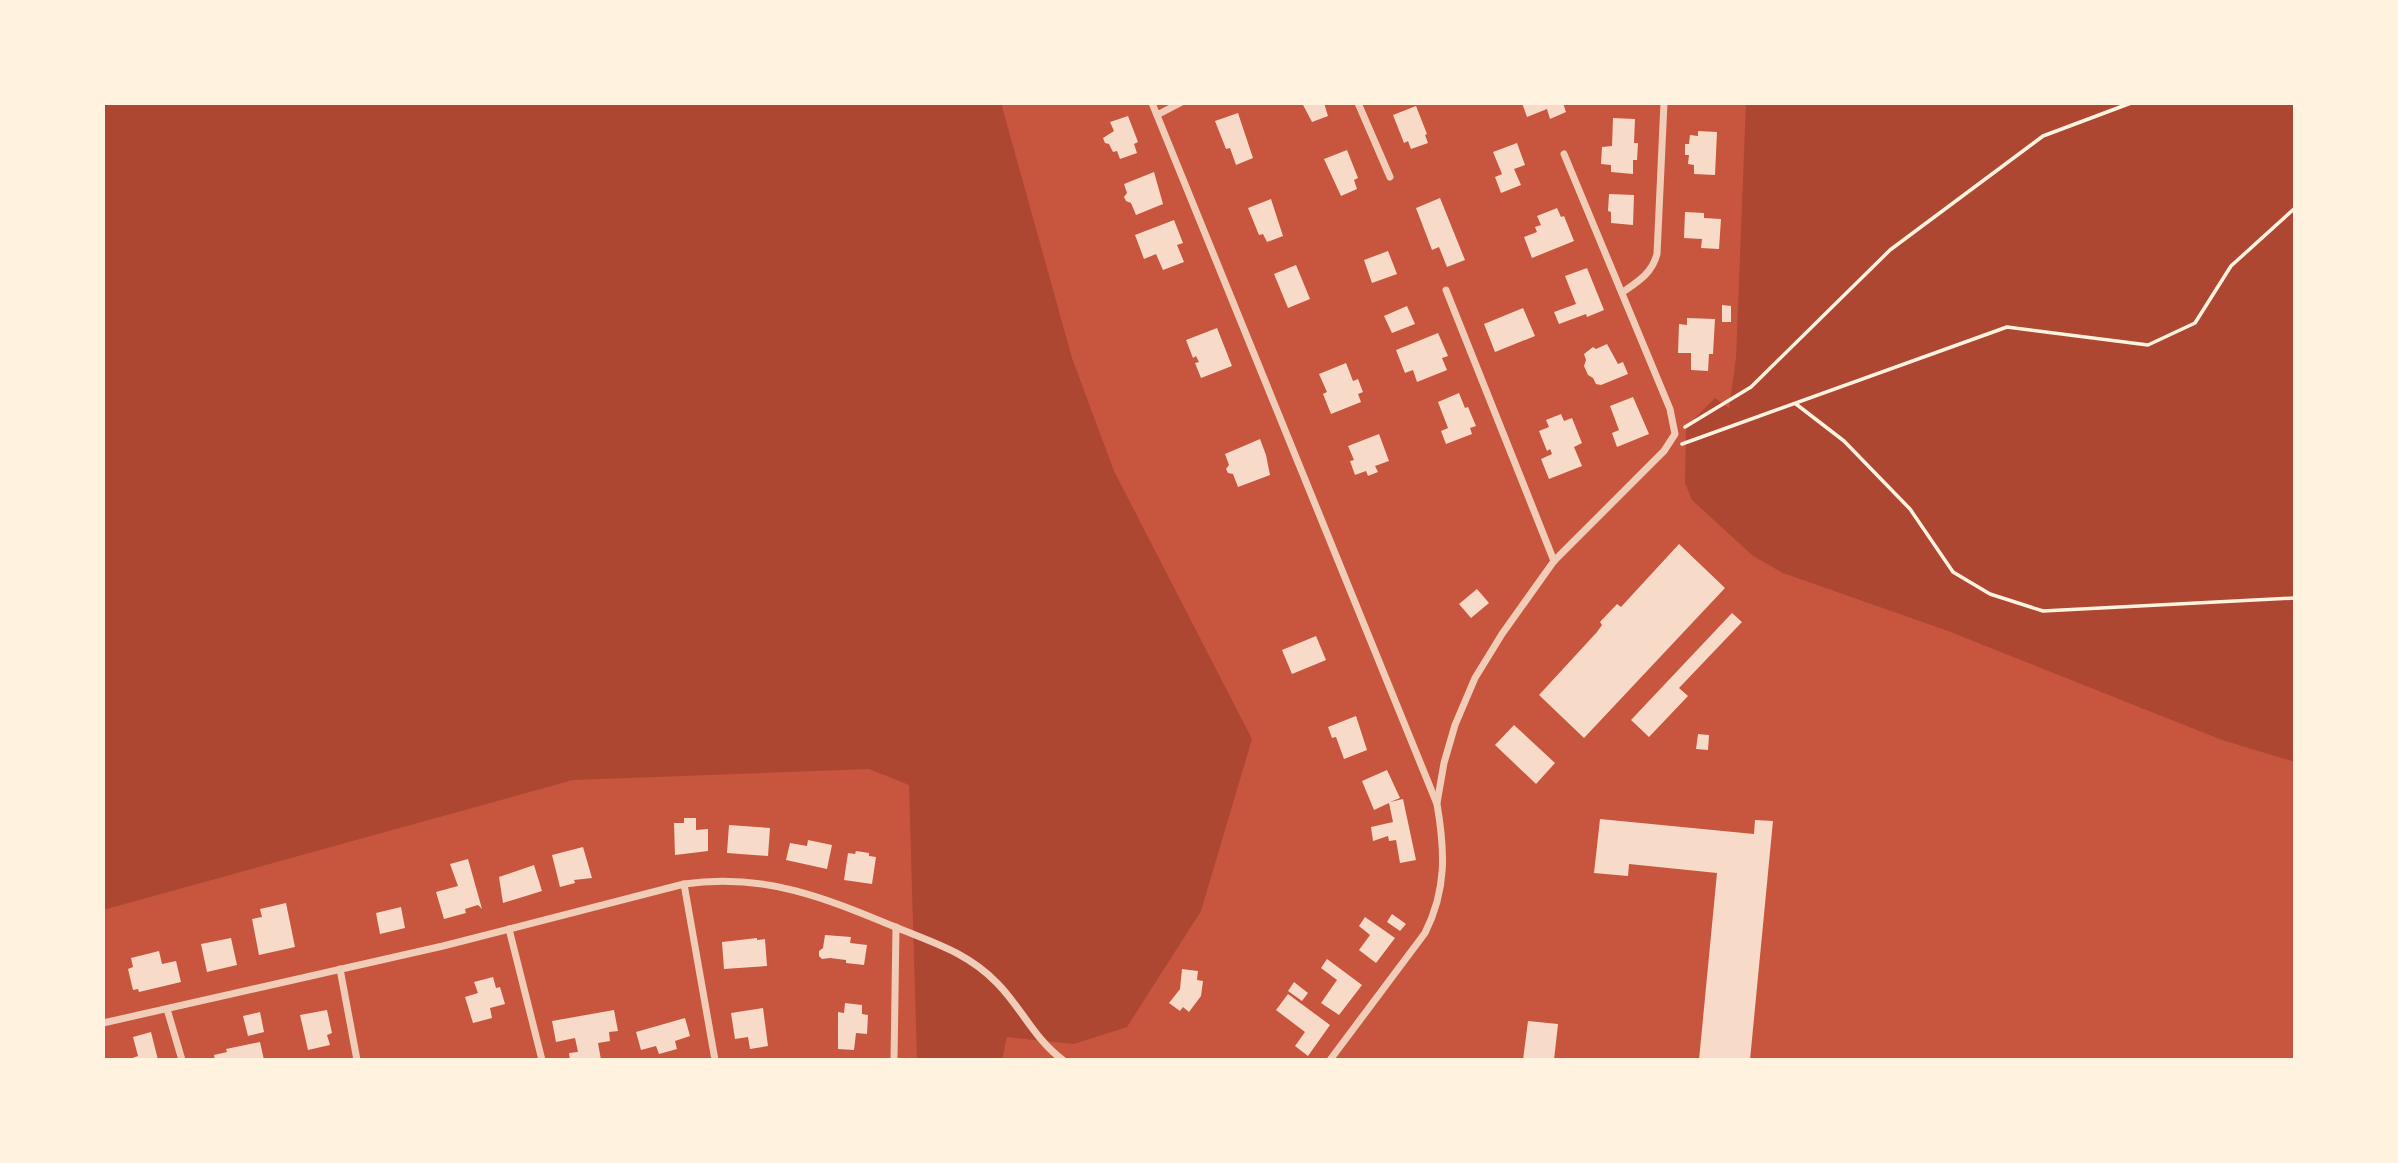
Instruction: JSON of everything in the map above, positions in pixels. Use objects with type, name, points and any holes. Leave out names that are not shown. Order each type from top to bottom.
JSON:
[{"type":"street","points":[[1152,103],[1437,804],[1443,855],[1441,889],[1436,912],[1425,933],[1330,1060]]},
{"type":"street","points":[[1157,115],[1181,103]]},
{"type":"street","points":[[1358,103],[1390,177]]},
{"type":"street","points":[[1623,292],[1648,273],[1657,254],[1664,103]]},
{"type":"street","points":[[1437,804],[1444,763],[1455,725],[1475,678],[1502,634],[1554,561],[1670,443],[1675,434],[1671,410],[1564,154]]},
{"type":"street","points":[[1446,290],[1554,561]]},
{"type":"street","points":[[103,1024],[509,929],[684,884],[710,880],[751,881],[803,891],[964,955],[998,983],[1050,1051],[1062,1060]]},
{"type":"street","points":[[684,884],[715,1060]]},
{"type":"street","points":[[894,1060],[896,927]]},
{"type":"street","points":[[509,929],[542,1060]]},
{"type":"street","points":[[341,969],[357,1060]]},
{"type":"street","points":[[167,1009],[182,1060]]},
{"type":"path","points":[[1675,434],[1751,387],[1889,250],[2043,136],[2131,103]]},
{"type":"path","points":[[1670,443],[1680,445],[2007,327],[2148,345],[2194,323],[2231,266],[2295,208]]},
{"type":"path","points":[[1796,404],[1844,440],[1910,509],[1953,572],[1990,594],[2043,611],[2295,598]]},
{"type":"shaded area","points":[[103,103],[1001,103],[1072,358],[1114,471],[1252,739],[1201,911],[1127,1027],[1074,1044],[1007,1037],[1002,1060],[917,1060],[909,785],[869,769],[573,780],[103,910]]},
{"type":"shaded area","points":[[1746,103],[2295,103],[2295,762],[2222,740],[1948,631],[1783,573],[1753,556],[1692,500],[1685,483],[1686,427],[1715,398],[1729,408],[1736,358]]},
{"type":"building","points":[[1302,103],[1324,103],[1328,116],[1312,122]]},
{"type":"building","points":[[1522,103],[1563,103],[1566,112],[1550,119],[1547,109],[1527,117]]},
{"type":"building","points":[[1416,106],[1428,143],[1411,149],[1408,141],[1404,143],[1393,115]]},
{"type":"building","points":[[1238,113],[1253,158],[1236,165],[1230,148],[1226,149],[1215,121]]},
{"type":"building","points":[[1128,116],[1138,142],[1134,144],[1137,153],[1120,159],[1117,151],[1113,152],[1103,138],[1114,131],[1110,122]]},
{"type":"building","points":[[1613,118],[1635,119],[1634,143],[1638,143],[1637,160],[1633,160],[1633,174],[1611,172],[1611,165],[1601,164],[1602,147],[1612,146]]},
{"type":"building","points":[[1698,131],[1717,132],[1715,175],[1694,174],[1694,165],[1688,164],[1689,155],[1685,155],[1685,144],[1689,144],[1690,135],[1698,136]]},
{"type":"building","points":[[1517,143],[1525,165],[1514,169],[1521,185],[1501,193],[1495,177],[1502,174],[1493,152]]},
{"type":"building","points":[[1347,150],[1358,178],[1354,180],[1357,189],[1341,196],[1324,159]]},
{"type":"building","points":[[1154,172],[1163,204],[1136,215],[1131,203],[1124,197],[1127,193],[1124,184]]},
{"type":"building","points":[[1609,194],[1634,195],[1633,225],[1611,223],[1611,212],[1608,211]]},
{"type":"building","points":[[1440,198],[1465,260],[1447,267],[1439,247],[1432,250],[1416,208]]},
{"type":"building","points":[[1271,199],[1283,236],[1267,242],[1263,234],[1259,235],[1248,208]]},
{"type":"building","points":[[1557,208],[1561,217],[1564,216],[1574,241],[1532,258],[1524,237],[1537,232],[1535,227],[1541,225],[1537,216]]},
{"type":"building","points":[[1685,212],[1704,213],[1704,218],[1721,219],[1719,249],[1701,248],[1702,239],[1684,238]]},
{"type":"building","points":[[1174,220],[1183,243],[1177,245],[1184,262],[1163,270],[1156,254],[1144,259],[1135,235]]},
{"type":"building","points":[[1388,251],[1397,274],[1372,283],[1364,260]]},
{"type":"building","points":[[1296,265],[1310,299],[1288,308],[1274,274]]},
{"type":"building","points":[[1587,268],[1604,310],[1559,324],[1554,312],[1576,304],[1565,276]]},
{"type":"building","points":[[1722,305],[1731,306],[1731,322],[1722,322]]},
{"type":"building","points":[[1407,306],[1415,324],[1392,333],[1384,316]]},
{"type":"building","points":[[1523,308],[1535,336],[1495,352],[1484,324]]},
{"type":"building","points":[[1687,318],[1715,319],[1713,354],[1709,354],[1708,371],[1691,370],[1691,353],[1678,353],[1679,324],[1687,325]]},
{"type":"building","points":[[1217,328],[1232,366],[1201,378],[1195,363],[1199,362],[1196,356],[1193,358],[1186,340]]},
{"type":"building","points":[[1438,333],[1448,356],[1442,358],[1447,370],[1417,382],[1413,370],[1405,373],[1396,350]]},
{"type":"building","points":[[1607,344],[1618,364],[1623,362],[1628,374],[1601,385],[1596,384],[1584,366],[1584,354],[1593,347],[1596,349]]},
{"type":"building","points":[[1346,363],[1353,381],[1358,379],[1363,392],[1358,394],[1361,402],[1331,414],[1323,394],[1327,392],[1319,374]]},
{"type":"building","points":[[1459,393],[1476,426],[1470,428],[1472,434],[1446,444],[1441,431],[1448,428],[1438,402]]},
{"type":"building","points":[[1633,397],[1649,434],[1617,447],[1612,433],[1619,430],[1610,406]]},
{"type":"building","points":[[1561,414],[1564,421],[1572,418],[1582,443],[1574,447],[1582,466],[1549,479],[1541,459],[1552,454],[1550,449],[1547,451],[1539,431],[1549,427],[1546,420]]},
{"type":"building","points":[[1379,434],[1389,461],[1375,466],[1378,472],[1368,476],[1366,471],[1355,475],[1350,461],[1354,460],[1348,446]]},
{"type":"building","points":[[1260,439],[1270,475],[1238,487],[1233,474],[1226,469],[1229,465],[1225,454]]},
{"type":"building","points":[[1679,544],[1725,588],[1584,738],[1539,695],[1597,632],[1602,625],[1600,622],[1617,604],[1621,607]]},
{"type":"building","points":[[1477,589],[1489,603],[1471,618],[1459,604]]},
{"type":"building","points":[[1732,613],[1742,622],[1679,688],[1688,696],[1649,737],[1631,720]]},
{"type":"building","points":[[1316,636],[1326,660],[1292,674],[1282,650]]},
{"type":"building","points":[[1356,716],[1367,750],[1344,759],[1336,737],[1332,738],[1328,727]]},
{"type":"building","points":[[1514,725],[1555,763],[1536,784],[1495,745]]},
{"type":"building","points":[[1698,734],[1709,735],[1708,750],[1696,749]]},
{"type":"building","points":[[1387,770],[1400,798],[1390,802],[1403,799],[1416,860],[1400,863],[1396,840],[1389,841],[1388,836],[1373,841],[1371,827],[1393,822],[1389,803],[1374,810],[1362,781]]},
{"type":"building","points":[[684,818],[696,818],[696,830],[708,829],[708,851],[675,855],[674,823],[684,823]]},
{"type":"building","points":[[1600,819],[1754,834],[1755,820],[1773,821],[1750,1060],[1699,1060],[1717,873],[1629,864],[1628,876],[1594,873]]},
{"type":"building","points":[[729,825],[770,828],[768,856],[727,853]]},
{"type":"building","points":[[808,840],[832,845],[827,869],[786,860],[790,843],[807,846]]},
{"type":"building","points":[[583,847],[592,878],[574,880],[575,883],[560,887],[552,855]]},
{"type":"building","points":[[856,851],[876,857],[872,884],[844,880],[848,853],[855,854]]},
{"type":"building","points":[[468,859],[482,909],[478,905],[465,909],[466,913],[444,919],[436,892],[458,886],[450,864]]},
{"type":"building","points":[[534,865],[542,891],[503,903],[499,877]]},
{"type":"building","points":[[286,903],[295,947],[259,955],[252,919],[262,917],[260,909]]},
{"type":"building","points":[[401,907],[405,928],[380,934],[376,913]]},
{"type":"building","points":[[1392,914],[1406,924],[1400,931],[1387,922]]},
{"type":"building","points":[[1365,917],[1395,938],[1376,963],[1359,950],[1370,935],[1359,926]]},
{"type":"building","points":[[825,935],[851,937],[850,943],[867,945],[864,965],[846,963],[846,960],[822,959],[819,951],[823,948]]},
{"type":"building","points":[[231,938],[237,965],[207,972],[201,944]]},
{"type":"building","points":[[765,939],[767,966],[724,969],[722,942]]},
{"type":"building","points":[[159,951],[162,964],[176,961],[181,982],[139,992],[138,989],[133,990],[128,969],[133,967],[131,958]]},
{"type":"building","points":[[1327,959],[1362,985],[1339,1015],[1321,1003],[1337,980],[1321,968]]},
{"type":"building","points":[[1182,969],[1198,971],[1197,980],[1203,981],[1201,996],[1189,1012],[1183,1007],[1180,1011],[1169,1003],[1180,989]]},
{"type":"building","points":[[493,977],[496,988],[500,987],[505,1004],[490,1008],[492,1018],[473,1023],[465,997],[478,993],[474,982]]},
{"type":"building","points":[[1294,982],[1308,993],[1302,1001],[1288,991]]},
{"type":"building","points":[[1288,994],[1330,1025],[1308,1056],[1295,1046],[1305,1032],[1276,1010]]},
{"type":"building","points":[[845,1003],[862,1005],[862,1014],[868,1015],[867,1034],[856,1033],[854,1050],[838,1049],[838,1012],[844,1013]]},
{"type":"building","points":[[763,1008],[768,1046],[750,1049],[748,1037],[735,1039],[731,1013]]},
{"type":"building","points":[[327,1010],[332,1033],[327,1035],[330,1045],[308,1050],[300,1015]]},
{"type":"building","points":[[614,1010],[618,1031],[609,1032],[610,1041],[598,1043],[601,1060],[570,1060],[569,1053],[578,1052],[575,1038],[556,1042],[552,1021]]},
{"type":"building","points":[[260,1012],[264,1032],[248,1036],[243,1016]]},
{"type":"building","points":[[685,1018],[690,1036],[675,1041],[677,1049],[659,1054],[656,1046],[641,1050],[636,1032]]},
{"type":"building","points":[[1528,1021],[1558,1024],[1554,1060],[1523,1060]]},
{"type":"building","points":[[151,1032],[158,1060],[127,1060],[138,1056],[133,1037]]},
{"type":"building","points":[[260,1042],[264,1060],[215,1060],[214,1055],[227,1052],[226,1049]]}]
